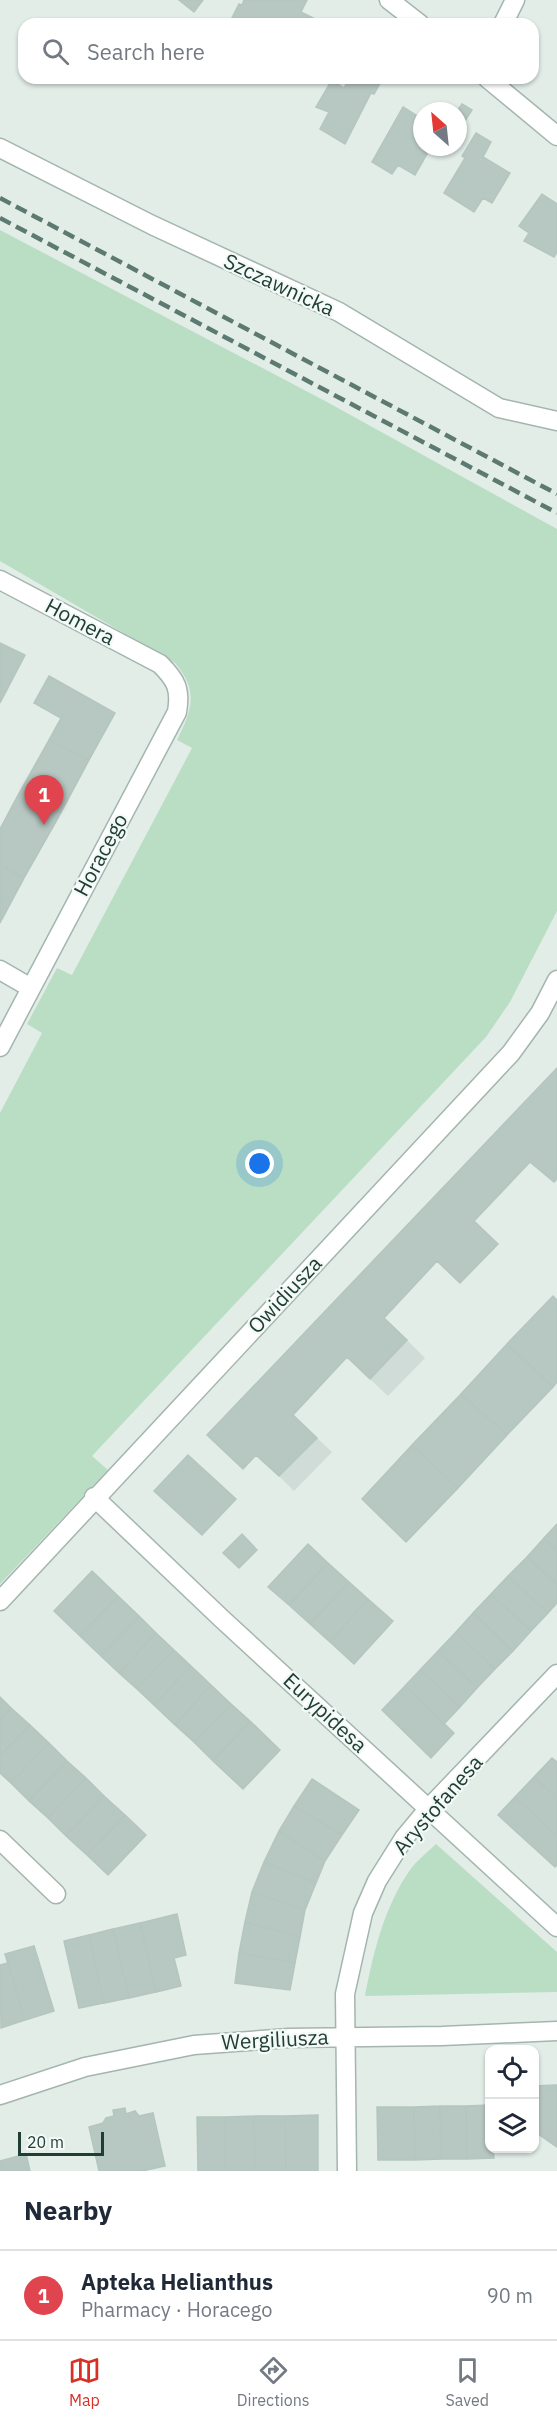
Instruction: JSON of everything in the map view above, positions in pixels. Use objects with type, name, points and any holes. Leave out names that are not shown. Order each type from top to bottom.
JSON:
[{"type":"street","points":[[389,0],[412,18]]},
{"type":"street","points":[[506,18],[515,0]]},
{"type":"street","points":[[494,84],[557,136]]},
{"type":"street","name":"Szczawnicka","points":[[0,148],[152,225],[339,312],[500,408],[557,421]]},
{"type":"street","name":"Homera","points":[[0,580],[160,664]]},
{"type":"street","name":"Horacego","points":[[0,1047],[177,712],[180,696],[176,680],[160,664]]},
{"type":"street","points":[[0,970],[32,988]]},
{"type":"street","name":"Owidiusza","points":[[0,1601],[94,1497],[511,1053],[540,1013],[557,980]]},
{"type":"street","name":"Eurypidesa","points":[[94,1497],[222,1619],[557,1927]]},
{"type":"street","name":"Arystofanesa","points":[[347,2171],[345,1994],[363,1913],[377,1881],[404,1838],[429,1808],[557,1674]]},
{"type":"street","points":[[0,1840],[56,1894]]},
{"type":"street","name":"Wergiliusza","points":[[0,2095],[85,2067],[162,2050],[246,2040],[557,2031]]},
{"type":"shaded area","points":[[407,1340],[425,1358],[388,1396],[370,1379]]},
{"type":"shaded area","points":[[317,1438],[332,1452],[294,1491],[279,1476]]},
{"type":"green space","points":[[0,230],[327,402],[557,529],[557,911],[510,1002],[486,1037],[92,1456],[108,1470],[0,1584],[0,1113],[42,1033],[27,1024],[57,968],[72,975],[192,748],[177,740],[191,701],[188,683],[175,663],[0,561]]},
{"type":"green space","points":[[436,1844],[557,1952],[557,1992],[365,1996],[376,1947],[393,1899],[413,1866]]},
{"type":"building","points":[[179,0],[203,0],[194,12]]},
{"type":"building","points":[[244,0],[307,0],[301,12],[313,18],[232,18],[239,4],[242,5]]},
{"type":"building","points":[[329,84],[337,84],[344,88],[346,84],[380,84],[374,94],[371,93],[345,144],[320,129],[329,112],[316,107]]},
{"type":"building","points":[[403,107],[413,113],[413,156],[426,156],[415,175],[398,165],[392,174],[372,162]]},
{"type":"building","points":[[467,107],[472,110],[467,118]]},
{"type":"building","points":[[476,133],[491,142],[483,157],[510,173],[492,203],[483,198],[474,212],[444,193],[465,158],[462,156],[467,156],[467,148]]},
{"type":"building","points":[[542,194],[557,204],[557,252],[554,257],[524,241],[529,233],[519,226]]},
{"type":"building","points":[[0,643],[25,655],[0,703]]},
{"type":"building","points":[[49,676],[115,713],[89,760],[49,740],[61,718],[34,703]]},
{"type":"building","points":[[49,740],[89,760],[58,818],[17,797]]},
{"type":"building","points":[[17,797],[58,818],[24,878],[0,865],[0,829]]},
{"type":"building","points":[[0,865],[24,878],[0,923]]},
{"type":"building","points":[[557,1068],[557,1179],[554,1182],[530,1162],[474,1221],[498,1244],[460,1283],[437,1261],[384,1318],[407,1340],[370,1379],[347,1357],[293,1415],[317,1438],[279,1476],[256,1455],[243,1469],[207,1435]]},
{"type":"building","points":[[553,1296],[557,1300],[557,1382],[553,1387],[507,1344]]},
{"type":"building","points":[[507,1344],[553,1387],[507,1435],[461,1394]]},
{"type":"building","points":[[461,1394],[507,1435],[458,1488],[412,1445]]},
{"type":"building","points":[[412,1445],[458,1488],[406,1542],[362,1499]]},
{"type":"building","points":[[188,1455],[236,1499],[202,1535],[154,1491]]},
{"type":"building","points":[[557,1524],[557,1551],[544,1538]]},
{"type":"building","points":[[242,1534],[257,1550],[239,1568],[223,1553]]},
{"type":"building","points":[[544,1538],[557,1551],[557,1584],[527,1557]]},
{"type":"building","points":[[308,1544],[328,1563],[289,1605],[268,1587]]},
{"type":"building","points":[[527,1557],[557,1584],[557,1603],[548,1613],[508,1576]]},
{"type":"building","points":[[328,1563],[349,1582],[310,1624],[289,1605]]},
{"type":"building","points":[[92,1571],[118,1596],[80,1636],[54,1611]]},
{"type":"building","points":[[508,1576],[548,1613],[531,1631],[491,1594]]},
{"type":"building","points":[[349,1582],[368,1599],[330,1642],[310,1624]]},
{"type":"building","points":[[491,1594],[531,1631],[513,1651],[473,1613]]},
{"type":"building","points":[[118,1596],[139,1616],[101,1656],[80,1636]]},
{"type":"building","points":[[368,1599],[393,1621],[354,1664],[330,1642]]},
{"type":"building","points":[[473,1613],[513,1651],[495,1669],[456,1632]]},
{"type":"building","points":[[139,1616],[156,1633],[119,1673],[101,1656]]},
{"type":"building","points":[[456,1632],[495,1669],[477,1688],[438,1651]]},
{"type":"building","points":[[156,1633],[174,1650],[137,1689],[119,1673]]},
{"type":"building","points":[[174,1650],[191,1666],[154,1705],[137,1689]]},
{"type":"building","points":[[438,1651],[477,1688],[460,1707],[420,1670]]},
{"type":"building","points":[[191,1666],[211,1685],[175,1725],[154,1705]]},
{"type":"building","points":[[420,1670],[460,1707],[444,1724],[405,1686]]},
{"type":"building","points":[[211,1685],[231,1704],[194,1742],[175,1725]]},
{"type":"building","points":[[405,1686],[454,1733],[431,1758],[382,1710]]},
{"type":"building","points":[[0,1697],[11,1708],[0,1720]]},
{"type":"building","points":[[231,1704],[250,1721],[213,1761],[194,1742]]},
{"type":"building","points":[[11,1708],[30,1725],[0,1756],[0,1720]]},
{"type":"building","points":[[250,1721],[280,1750],[243,1789],[213,1761]]},
{"type":"building","points":[[30,1725],[49,1743],[11,1783],[0,1773],[0,1756]]},
{"type":"building","points":[[49,1743],[67,1761],[29,1801],[11,1783]]},
{"type":"building","points":[[552,1758],[557,1762],[557,1798],[534,1777]]},
{"type":"building","points":[[67,1761],[86,1778],[48,1818],[29,1801]]},
{"type":"building","points":[[534,1777],[557,1798],[557,1836],[515,1797]]},
{"type":"building","points":[[86,1778],[104,1796],[66,1836],[48,1818]]},
{"type":"building","points":[[312,1779],[359,1810],[342,1835],[294,1806]]},
{"type":"building","points":[[104,1796],[125,1815],[87,1855],[66,1836]]},
{"type":"building","points":[[515,1797],[557,1836],[557,1865],[555,1867],[498,1815]]},
{"type":"building","points":[[294,1806],[342,1835],[325,1861],[279,1831]]},
{"type":"building","points":[[125,1815],[146,1835],[108,1875],[87,1855]]},
{"type":"building","points":[[279,1831],[325,1861],[316,1883],[264,1862]]},
{"type":"building","points":[[264,1862],[316,1883],[305,1910],[252,1892]]},
{"type":"building","points":[[252,1892],[305,1910],[300,1937],[245,1922]]},
{"type":"building","points":[[177,1914],[186,1955],[174,1958],[181,1986],[156,1992],[140,1923]]},
{"type":"building","points":[[245,1922],[300,1937],[295,1963],[239,1953]]},
{"type":"building","points":[[140,1923],[156,1992],[129,1998],[113,1929]]},
{"type":"building","points":[[113,1929],[129,1998],[104,2003],[89,1935]]},
{"type":"building","points":[[89,1935],[104,2003],[79,2008],[64,1941]]},
{"type":"building","points":[[34,1946],[54,2011],[25,2020],[5,1954]]},
{"type":"building","points":[[239,1953],[295,1963],[290,1990],[235,1983]]},
{"type":"building","points":[[8,1963],[25,2020],[1,2028],[0,1965]]},
{"type":"building","points":[[557,2085],[557,2147],[539,2134],[539,2086]]},
{"type":"building","points":[[485,2105],[485,2153],[494,2153],[494,2158],[467,2159],[466,2106]]},
{"type":"building","points":[[440,2106],[466,2106],[467,2159],[441,2159]]},
{"type":"building","points":[[440,2106],[441,2159],[415,2160],[414,2107]]},
{"type":"building","points":[[377,2107],[414,2107],[415,2160],[378,2160]]},
{"type":"building","points":[[125,2108],[126,2114],[135,2111],[139,2116],[153,2113],[165,2166],[142,2171],[99,2171],[89,2127],[103,2123],[106,2118],[114,2116],[113,2110]]},
{"type":"building","points":[[318,2115],[318,2171],[286,2171],[285,2116]]},
{"type":"building","points":[[254,2116],[285,2116],[286,2171],[255,2171]]},
{"type":"building","points":[[254,2116],[255,2171],[225,2171],[225,2117]]},
{"type":"building","points":[[197,2117],[225,2117],[225,2171],[198,2171]]},
{"type":"building","points":[[26,2154],[30,2171],[0,2171],[0,2161]]},
{"type":"railway","points":[[0,198],[557,494]]},
{"type":"railway","points":[[0,218],[557,513]]},
{"type":"place","name":"Apteka Helianthus","points":[[44,825]]}]
